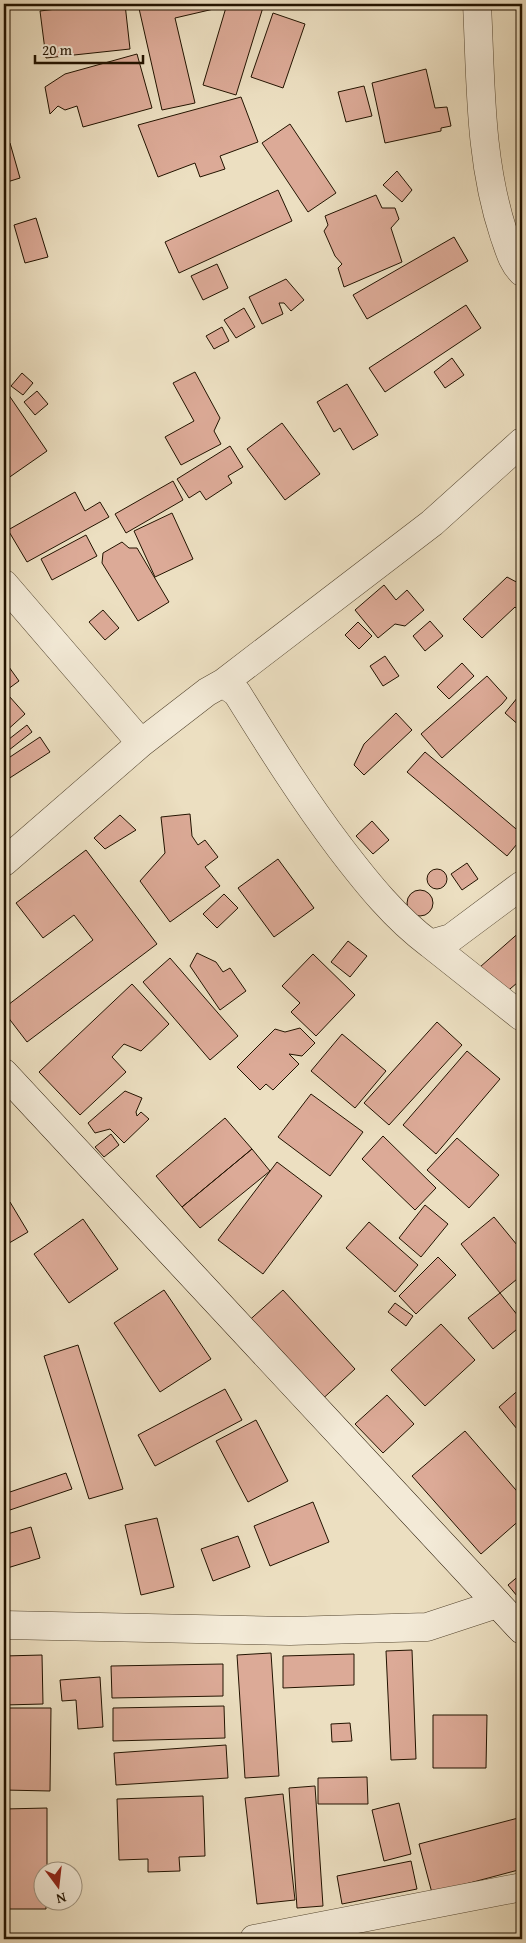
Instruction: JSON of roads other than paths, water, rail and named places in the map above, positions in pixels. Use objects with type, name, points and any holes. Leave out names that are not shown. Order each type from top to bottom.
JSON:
[{"type":"street","points":[[477,4],[482,129],[495,207],[514,264],[522,272]]},
{"type":"street","points":[[4,862],[141,743],[207,692],[223,684],[432,523],[522,442]]},
{"type":"street","points":[[4,584],[141,743]]},
{"type":"street","points":[[223,684],[237,693],[303,797],[367,883],[413,931],[522,1017]]},
{"type":"street","points":[[430,944],[451,938],[522,885]]},
{"type":"street","points":[[4,1073],[522,1630]]},
{"type":"street","points":[[4,1625],[290,1631],[427,1627],[497,1604]]},
{"type":"street","points":[[254,1939],[522,1887]]}]
